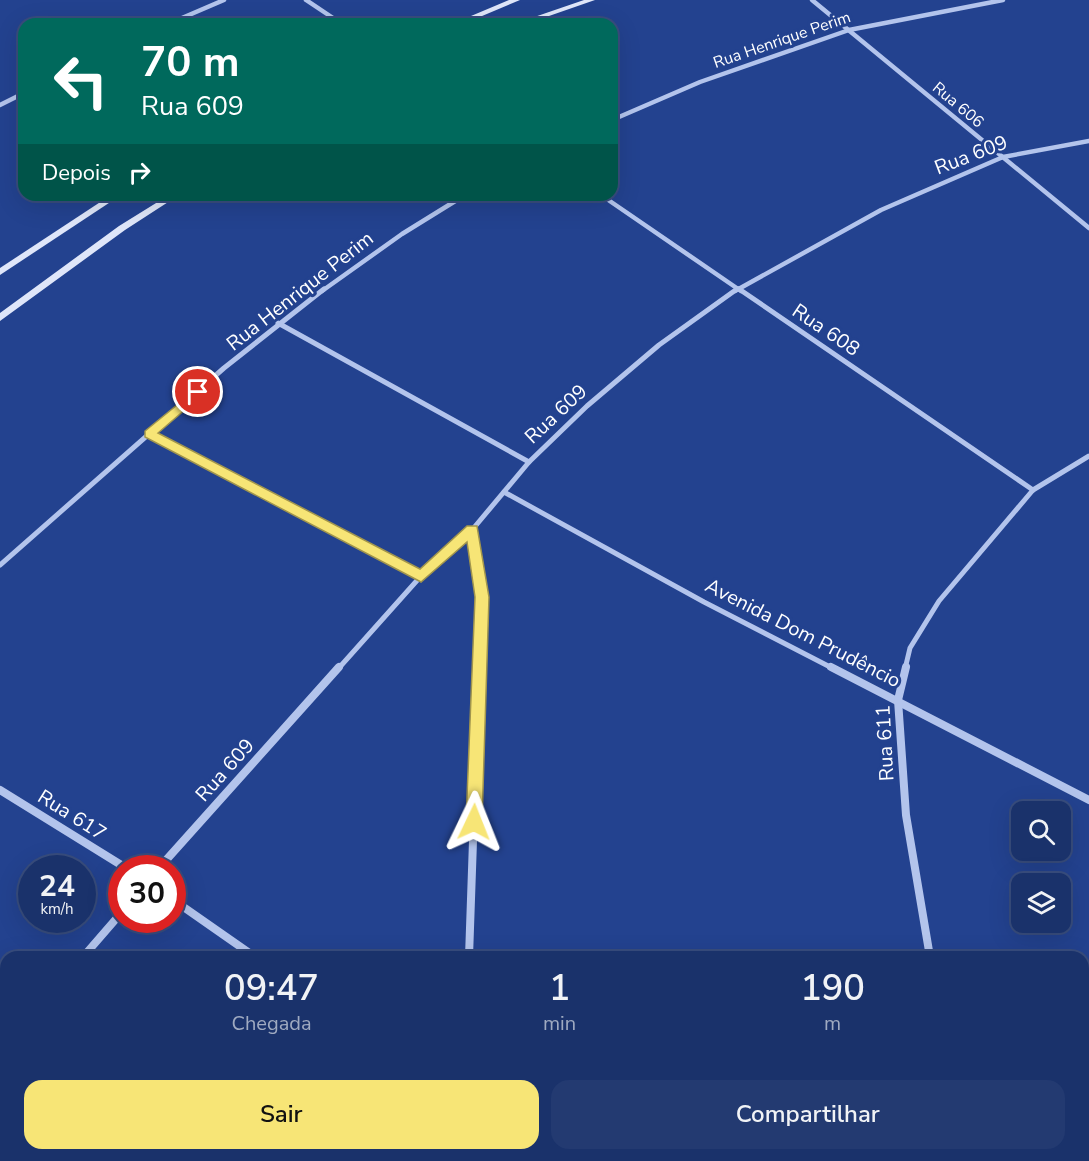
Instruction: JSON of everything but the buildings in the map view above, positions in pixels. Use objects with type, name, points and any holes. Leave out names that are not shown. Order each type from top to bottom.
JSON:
[{"type":"main road","points":[[471,18],[516,0]]},
{"type":"main road","points":[[536,18],[591,0]]},
{"type":"main road","points":[[0,272],[108,201]]},
{"type":"main road","points":[[0,318],[122,228],[165,201]]},
{"type":"street","points":[[182,18],[224,0]]},
{"type":"street","points":[[306,0],[333,18]]},
{"type":"street","name":"Rua 606","points":[[812,0],[1089,228]]},
{"type":"street","name":"Rua Henrique Perim","points":[[618,117],[700,82],[849,30],[1003,0]]},
{"type":"street","points":[[0,105],[18,96]]},
{"type":"street","name":"Rua 609","points":[[171,855],[421,576],[472,530],[529,462],[587,406],[659,345],[739,288],[881,210],[1003,157],[1089,141]]},
{"type":"street","name":"Rua Henrique Perim","points":[[0,565],[278,322],[401,232],[455,201]]},
{"type":"street","name":"Rua 608","points":[[610,201],[1033,490]]},
{"type":"street","points":[[278,322],[529,462]]},
{"type":"street","points":[[149,434],[421,576]]},
{"type":"street","name":"Rua 611","points":[[929,951],[906,815],[898,700],[910,648],[939,601],[1033,490],[1089,456]]},
{"type":"street","name":"Avenida Dom Prudêncio","points":[[504,492],[704,603],[898,700],[1089,800]]},
{"type":"street","points":[[470,951],[482,597],[472,530]]},
{"type":"street","name":"Rua 617","points":[[0,790],[108,857]]},
{"type":"street","points":[[186,910],[246,951]]},
{"type":"street","points":[[88,951],[108,928]]},
{"type":"route","points":[[198,392],[149,434],[421,576],[472,530],[482,597],[474,822]]}]
